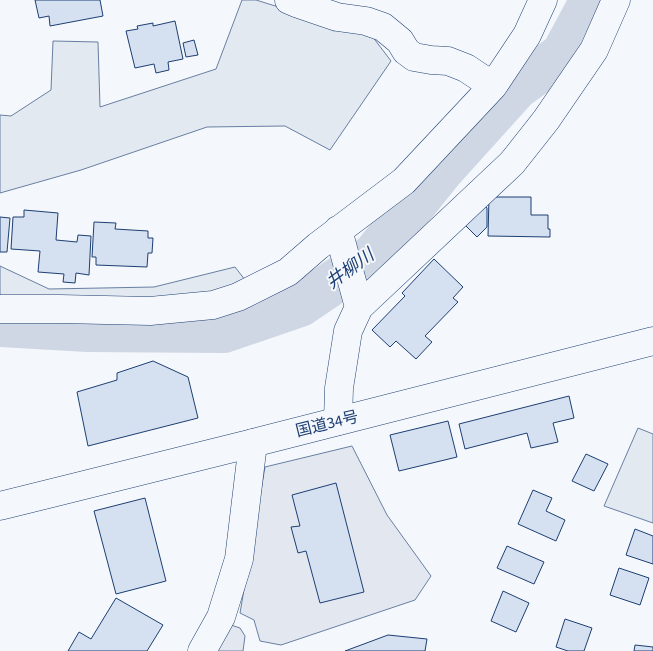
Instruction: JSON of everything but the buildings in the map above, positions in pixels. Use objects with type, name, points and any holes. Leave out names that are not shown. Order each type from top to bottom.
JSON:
[{"type":"main road","points":[[289,0],[337,17],[383,27],[400,41],[406,51],[414,57],[448,61],[466,68],[493,86]]},
{"type":"main road","points":[[0,309],[150,311],[213,305],[238,297],[288,272],[338,230],[404,180],[493,86],[527,36],[543,0]]},
{"type":"main road","points":[[338,421],[339,388],[348,331],[359,307],[512,164],[546,120],[594,50],[616,0]]},
{"type":"main road","points":[[338,230],[359,307]]},
{"type":"main road","name":"国道34号","points":[[0,506],[653,341]]},
{"type":"main road","points":[[202,651],[221,617],[239,559],[253,443]]},
{"type":"shaded area","points":[[242,0],[256,0],[372,36],[391,61],[330,150],[285,126],[207,127],[81,170],[0,193],[0,115],[11,116],[51,90],[53,41],[98,42],[100,107],[216,69]]},
{"type":"shaded area","points":[[0,266],[49,289],[154,287],[235,267],[256,294],[0,315]]},
{"type":"shaded area","points":[[638,428],[653,434],[653,523],[604,506]]},
{"type":"shaded area","points":[[352,446],[387,515],[431,576],[415,600],[281,645],[260,641],[254,620],[240,613],[265,467]]},
{"type":"shaded area","points":[[231,625],[240,628],[245,636],[243,651],[217,651]]},
{"type":"waterway","name":"井柳川","points":[[0,325],[88,330],[224,331],[300,305],[374,255],[442,170],[516,88],[563,54],[592,0]]}]
